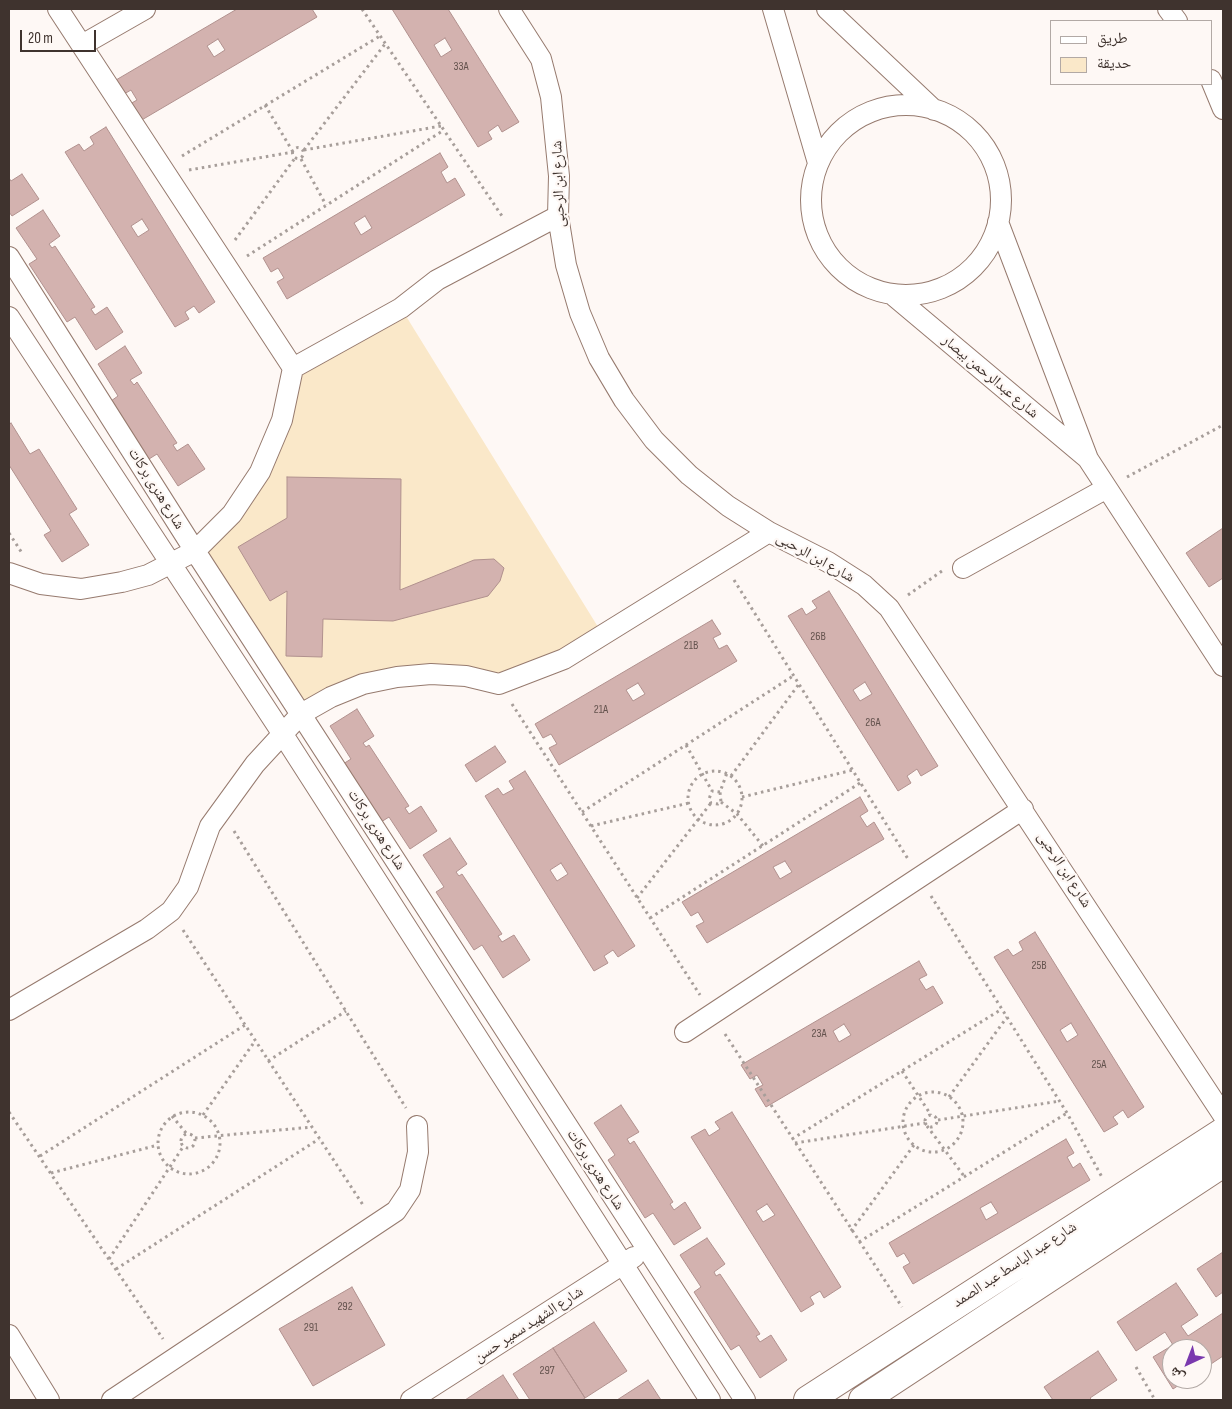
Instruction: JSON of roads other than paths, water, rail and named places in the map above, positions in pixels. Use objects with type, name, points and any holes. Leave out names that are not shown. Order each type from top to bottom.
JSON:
[{"type":"street","points":[[9,573],[41,584],[81,589],[122,582],[172,564],[195,551],[232,514],[260,472],[282,420],[293,368],[58,9]]},
{"type":"street","points":[[82,45],[145,9]]},
{"type":"street","name":"شارع ابن الرحبى","points":[[509,9],[541,59],[552,97],[559,166],[558,216],[566,265],[580,313],[600,358],[624,400],[654,440],[689,475],[728,506],[770,532],[828,562],[864,585],[889,608],[1024,809],[1223,1115]]},
{"type":"street","points":[[773,9],[818,162]]},
{"type":"street","points":[[827,9],[934,110]]},
{"type":"street","points":[[1168,9],[1176,20]]},
{"type":"street","points":[[1212,82],[1223,109]]},
{"type":"street","points":[[899,105],[934,110],[956,119],[974,134],[988,153],[997,175],[1001,198],[998,222],[988,248],[971,270],[948,286],[921,294],[893,295],[865,286],[841,270],[823,247],[812,220],[810,191],[818,162],[837,134],[865,113],[899,105]]},
{"type":"street","points":[[293,368],[401,308],[437,280],[558,216]]},
{"type":"street","name":"شارع عبدالرحمن بيصار","points":[[998,222],[1088,459],[1223,666]]},
{"type":"street","name":"شارع هنرى بركات","points":[[9,258],[195,551],[745,1400]]},
{"type":"street","name":"شارع عبدالرحمن بيصار","points":[[893,295],[1088,459]]},
{"type":"street","name":"شارع هنرى بركات","points":[[9,317],[282,733],[710,1400]]},
{"type":"street","points":[[963,568],[1107,488]]},
{"type":"street","points":[[9,1010],[147,929],[171,911],[188,887],[210,826],[255,764],[301,714],[331,697],[363,684],[397,677],[431,674],[466,676],[500,684],[564,659],[770,532]]},
{"type":"street","points":[[685,1032],[1024,809]]},
{"type":"street","points":[[112,1400],[396,1211],[410,1190],[418,1152],[417,1126]]},
{"type":"street","name":"شارع عبد الباسط عبد الصمد","points":[[808,1400],[1223,1132]]},
{"type":"street","name":"شارع عبد الباسط عبد الصمد","points":[[863,1400],[1223,1163]]},
{"type":"street","name":"شارع الشهيد سمير حسن","points":[[411,1400],[646,1249]]},
{"type":"street","points":[[9,1335],[50,1400]]}]
